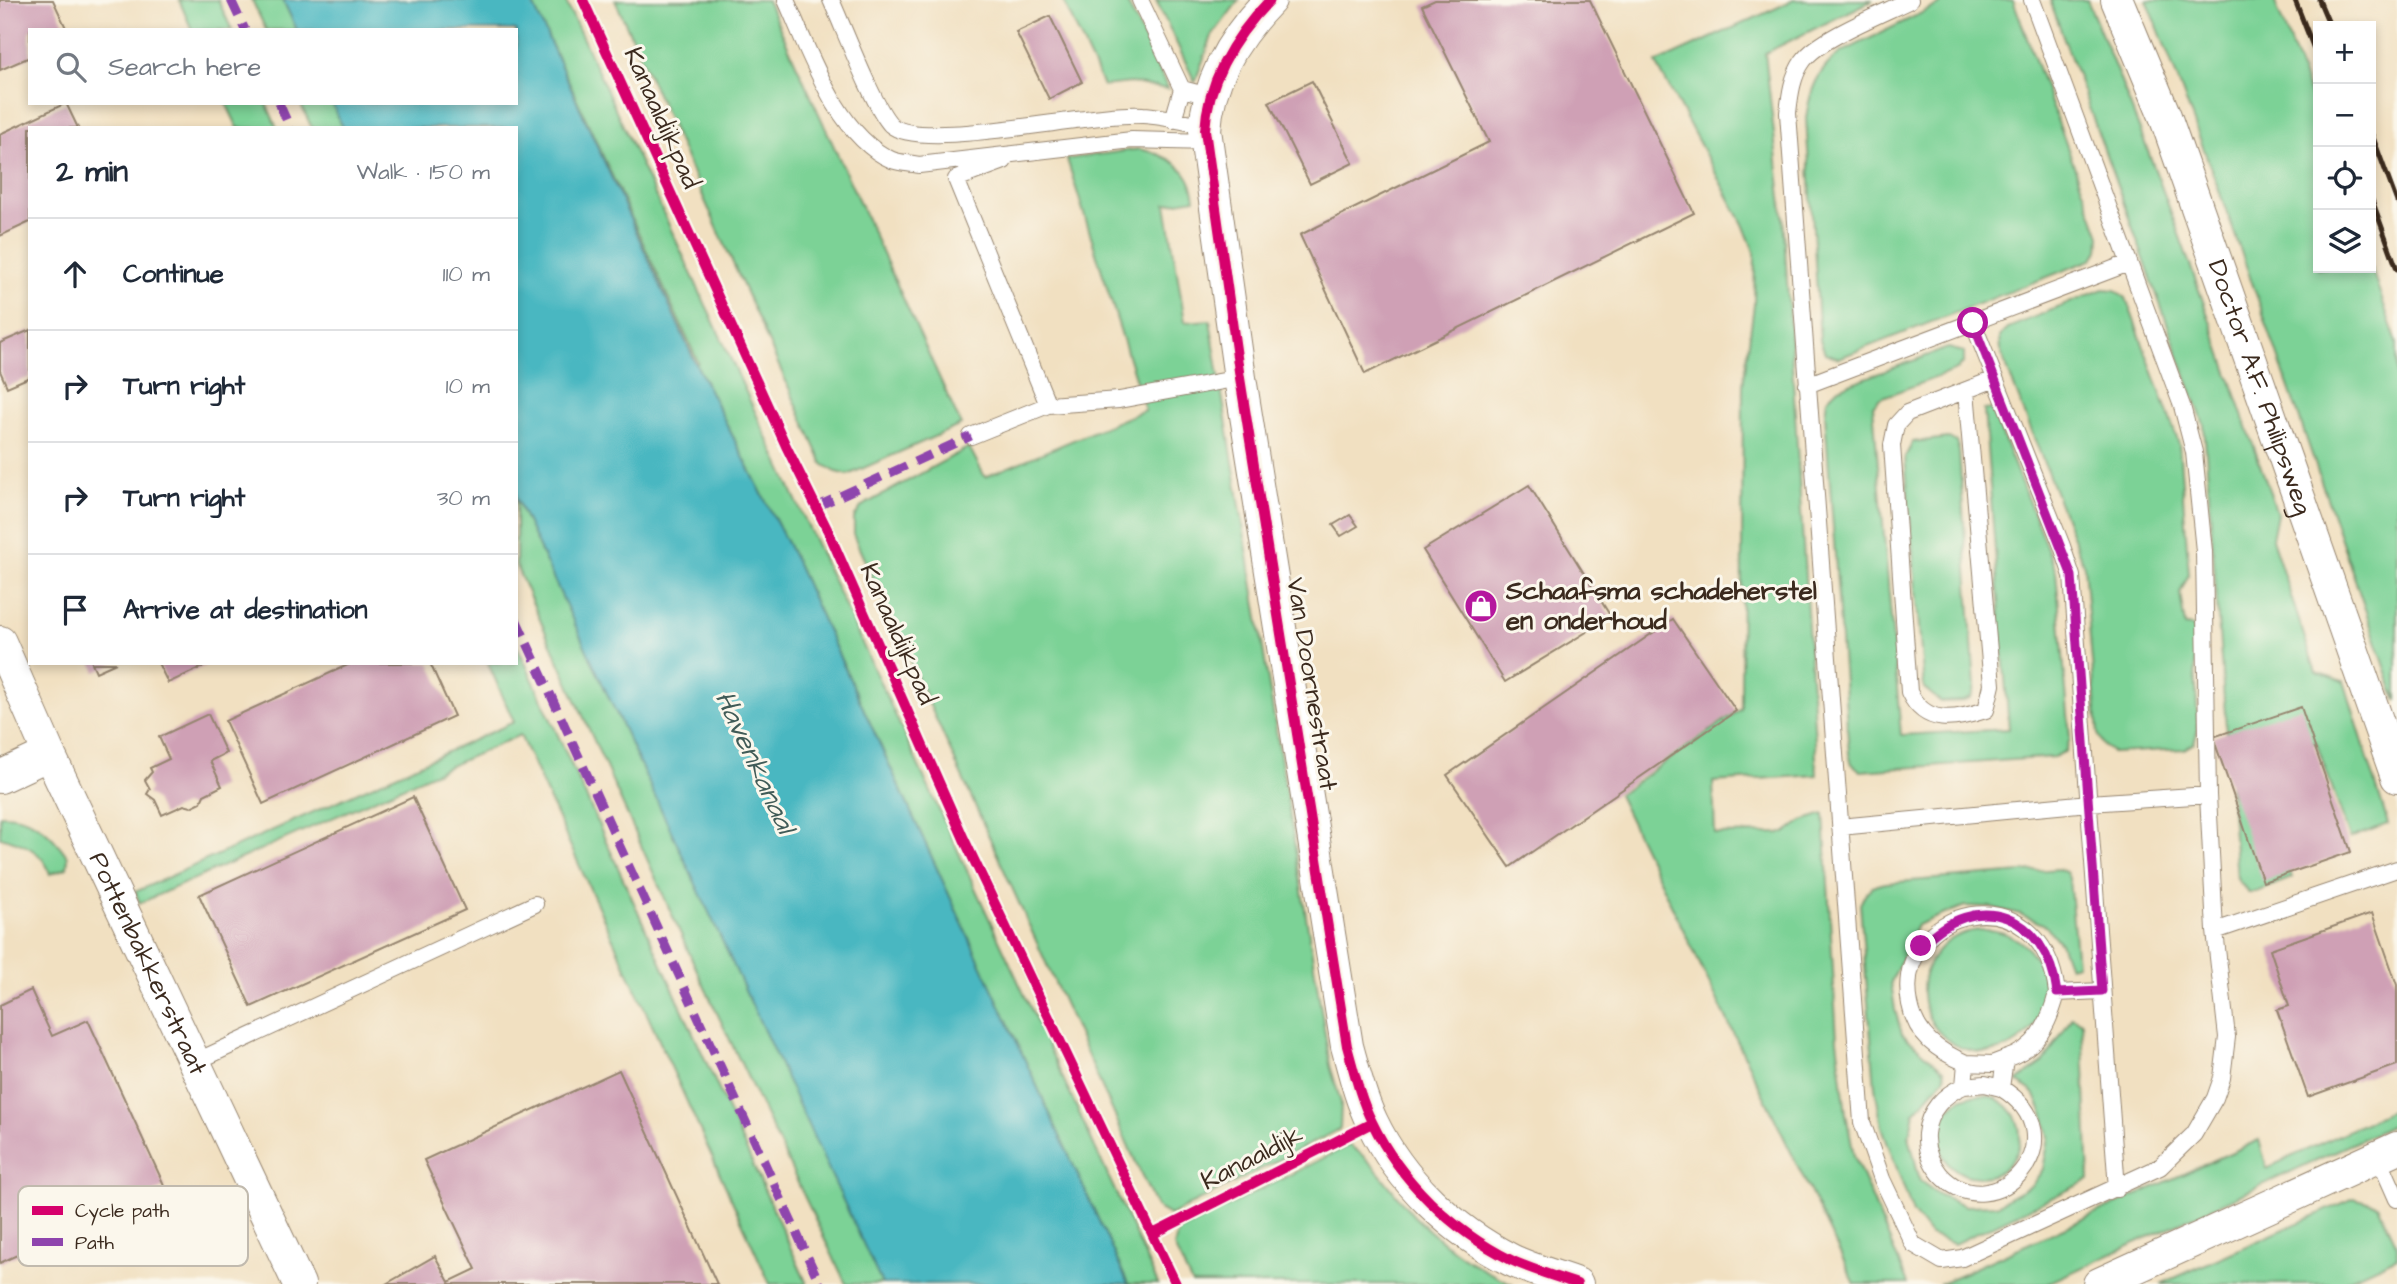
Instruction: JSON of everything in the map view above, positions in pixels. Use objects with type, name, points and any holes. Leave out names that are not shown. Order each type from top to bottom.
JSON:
[{"type":"street","points":[[1201,113],[1243,28],[1270,0]]},
{"type":"street","name":"Doctor A.F. Philipsweg","points":[[2117,0],[2165,116],[2397,777]]},
{"type":"street","name":"Van Doornestraat","points":[[1201,113],[1240,378],[1347,1046],[1364,1102],[1391,1154],[1428,1200],[1466,1234],[1512,1261],[1577,1284]]},
{"type":"street","name":"Pottenbakkerstraat","points":[[0,642],[49,754],[299,1284]]},
{"type":"street","points":[[0,777],[49,754]]},
{"type":"street","points":[[2099,1284],[2388,1152]]},
{"type":"lane","points":[[786,0],[837,108],[870,146],[893,160],[919,164],[1132,140],[1201,113]]},
{"type":"lane","points":[[831,0],[880,108],[891,125],[908,133],[970,132],[1143,114],[1173,120],[1201,113]]},
{"type":"lane","points":[[1140,0],[1201,113]]},
{"type":"lane","points":[[1910,0],[1817,47],[1803,60],[1792,85],[1787,113],[1863,1122],[1882,1179],[1913,1244],[1942,1261],[1962,1258],[2160,1167],[2194,1134],[2215,1098],[2224,1068],[2227,1037],[2216,931],[2208,795],[2204,551],[2194,452],[2182,406],[2032,0]]},
{"type":"lane","points":[[1173,120],[1201,113]]},
{"type":"lane","points":[[1026,153],[956,179],[1048,405]]},
{"type":"lane","points":[[1807,385],[2129,263]]},
{"type":"lane","points":[[1973,323],[2072,576],[2117,1189]]},
{"type":"lane","points":[[971,436],[1048,405],[1119,400],[1240,378]]},
{"type":"lane","points":[[1966,391],[1992,685],[1986,710],[1938,718],[1927,716],[1915,706],[1909,692],[1892,445],[1896,425],[1907,413],[1995,379]]},
{"type":"lane","points":[[1840,827],[2089,803],[2208,795]]},
{"type":"lane","points":[[2216,931],[2397,869]]},
{"type":"lane","points":[[193,1063],[535,904]]},
{"type":"lane","points":[[1981,914],[2005,917],[2026,928],[2043,944],[2054,967],[2057,993],[2051,1019],[2037,1040],[2016,1056],[2005,1059],[1992,1063],[1966,1063],[1942,1053],[1923,1035],[1912,1014],[1907,991],[1910,968],[1921,946],[1937,929],[1958,918],[1981,914]]},
{"type":"lane","points":[[2057,993],[2102,991]]},
{"type":"lane","points":[[2001,1088],[2005,1059]]},
{"type":"lane","points":[[1964,1086],[1966,1063]]},
{"type":"lane","points":[[1985,1084],[2001,1088],[2016,1097],[2027,1110],[2034,1128],[2034,1146],[2028,1164],[2016,1179],[2001,1189],[1982,1192],[1963,1190],[1947,1181],[1934,1167],[1928,1151],[1926,1134],[1930,1117],[1945,1097],[1964,1086],[1985,1084]]},
{"type":"lane","points":[[2388,1152],[2397,1199]]},
{"type":"green space","points":[[179,0],[218,0],[231,28],[191,28]]},
{"type":"green space","points":[[252,0],[283,0],[296,28],[265,28]]},
{"type":"green space","points":[[531,0],[565,0],[1158,1284],[1128,1284],[790,549],[696,364],[698,362]]},
{"type":"green space","points":[[615,0],[767,0],[961,425],[848,475],[823,464]]},
{"type":"green space","points":[[1063,0],[1126,0],[1168,89],[1131,83],[1103,86]]},
{"type":"green space","points":[[1156,0],[1239,0],[1212,36],[1195,82]]},
{"type":"green space","points":[[1794,0],[1873,0],[1765,53],[1783,215],[1817,775],[1713,782],[1715,834],[1785,833],[1802,821],[1824,814],[1837,1040],[1846,1114],[1854,1156],[1908,1284],[1855,1284],[1618,795],[1741,709],[1743,385],[1754,305],[1755,254],[1743,224],[1656,63]]},
{"type":"green space","points":[[1948,0],[2013,0],[2100,236],[2099,251],[2091,260],[1839,358],[1825,353],[1820,340],[1806,118],[1810,99],[1820,74],[1840,53]]},
{"type":"green space","points":[[2050,0],[2087,0],[2113,63],[2186,255],[2277,513],[2272,539],[2316,672],[2344,681],[2388,824],[2350,838],[2316,742],[2255,764],[2292,878],[2256,892],[2248,892],[2237,879],[2204,425]]},
{"type":"green space","points":[[2147,0],[2274,0],[2313,103],[2313,273],[2373,273],[2397,343],[2397,701],[2244,261]]},
{"type":"green space","points":[[227,105],[267,105],[276,126],[237,126]]},
{"type":"green space","points":[[301,105],[333,105],[342,126],[311,126]]},
{"type":"green space","points":[[1139,149],[1176,164],[1193,188],[1195,199],[1166,204],[1185,322],[1210,320],[1330,1065],[1341,1103],[1340,1129],[1170,1215],[1156,1207],[854,537],[854,518],[862,506],[969,447],[985,477],[1145,410],[1067,159]]},
{"type":"green space","points":[[2103,289],[2115,290],[2126,298],[2179,444],[2189,574],[2180,593],[2185,626],[2193,627],[2198,729],[2194,743],[2184,749],[2114,753],[2104,746],[2098,734],[2084,566],[2000,350],[1999,337],[2008,328]]},
{"type":"green space","points":[[1948,348],[1964,352],[1964,362],[1957,370],[1880,398],[1873,406],[1901,735],[2009,729],[1984,410],[1992,409],[2056,571],[2070,738],[2066,751],[2054,757],[1861,771],[1852,764],[1849,754],[1825,414],[1827,399],[1838,388]]},
{"type":"green space","points":[[1949,438],[1956,442],[1959,451],[1975,687],[1971,697],[1963,701],[1941,702],[1924,688],[1905,457],[1913,442]]},
{"type":"green space","points":[[518,502],[842,1193],[882,1284],[846,1284],[699,975],[518,570]]},
{"type":"green space","points":[[518,649],[807,1284],[770,1284],[520,735],[140,903],[135,892],[514,722],[489,665],[518,665]]},
{"type":"green space","points":[[0,815],[22,818],[40,827],[68,857],[67,868],[50,874],[43,859],[31,849],[0,837]]},
{"type":"green space","points":[[2059,869],[2066,872],[2069,878],[2077,965],[2069,967],[2060,943],[2045,925],[2020,914],[1991,907],[1965,906],[1917,925],[1891,982],[1902,1034],[1944,1070],[1945,1077],[1914,1113],[1909,1136],[1920,1181],[1940,1195],[1966,1206],[1996,1205],[2032,1185],[2043,1169],[2049,1137],[2045,1118],[2034,1093],[2017,1081],[2044,1062],[2072,1017],[2082,1022],[2089,1180],[1954,1244],[1930,1235],[1913,1213],[1882,1127],[1875,1087],[1860,904],[1870,889],[1881,884]]},
{"type":"green space","points":[[1984,930],[2007,934],[2027,948],[2041,968],[2045,991],[2041,1014],[2027,1034],[2007,1048],[1984,1052],[1961,1048],[1941,1034],[1927,1014],[1923,991],[1927,968],[1941,948],[1961,934]]},
{"type":"green space","points":[[1979,1095],[1995,1098],[2008,1107],[2017,1120],[2020,1136],[2017,1152],[2008,1165],[1995,1174],[1979,1177],[1963,1174],[1950,1165],[1941,1152],[1938,1136],[1941,1120],[1950,1107],[1963,1098]]},
{"type":"green space","points":[[2397,1108],[2397,1123],[2046,1284],[1939,1284],[2259,1140],[2267,1168]]},
{"type":"green space","points":[[1349,1145],[1368,1160],[1415,1217],[1437,1237],[1473,1263],[1513,1284],[1192,1284],[1174,1247],[1178,1231]]},
{"type":"green space","points":[[2354,1198],[2378,1205],[2397,1245],[2397,1257],[2339,1284],[2161,1284]]},
{"type":"water","name":"Havenkanaal","points":[[283,0],[531,0],[696,364],[790,549],[1128,1284],[882,1284],[518,502],[518,126],[342,126],[333,105],[518,105],[518,28],[296,28]]},
{"type":"building","points":[[0,0],[53,0],[66,28],[28,28],[28,58],[0,70]]},
{"type":"building","points":[[1435,0],[1590,0],[1694,213],[1365,374],[1300,235],[1489,142],[1422,6]]},
{"type":"building","points":[[1050,16],[1082,82],[1049,99],[1016,32]]},
{"type":"building","points":[[1312,81],[1353,163],[1310,184],[1269,102]]},
{"type":"building","points":[[62,105],[67,105],[77,126],[28,126],[28,223],[0,236],[0,134]]},
{"type":"building","points":[[28,331],[28,378],[7,387],[0,371],[0,343]]},
{"type":"building","points":[[1529,485],[1611,617],[1505,682],[1423,550]]},
{"type":"building","points":[[1350,515],[1358,526],[1341,536],[1333,525]]},
{"type":"building","points":[[1673,619],[1736,711],[1510,867],[1447,775]]},
{"type":"building","points":[[93,665],[112,665],[96,672]]},
{"type":"building","points":[[159,665],[207,665],[168,683]]},
{"type":"building","points":[[348,665],[431,665],[454,716],[263,804],[225,721]]},
{"type":"building","points":[[2301,707],[2351,852],[2263,882],[2213,737]]},
{"type":"building","points":[[208,714],[226,753],[210,761],[222,786],[204,795],[201,802],[191,807],[184,805],[162,815],[155,800],[147,794],[150,789],[145,780],[152,772],[150,768],[169,759],[159,737]]},
{"type":"building","points":[[413,797],[465,910],[251,1007],[199,895]]},
{"type":"building","points":[[2372,913],[2397,985],[2397,1065],[2308,1097],[2277,1010],[2289,1006],[2270,949]]},
{"type":"building","points":[[31,990],[52,1036],[88,1020],[165,1186],[18,1186],[18,1255],[0,1263],[0,1005]]},
{"type":"building","points":[[619,1070],[717,1284],[386,1284],[435,1256],[449,1282],[476,1269],[424,1160]]},
{"type":"railway","points":[[2295,0],[2313,46]]},
{"type":"railway","points":[[2319,0],[2328,21]]},
{"type":"railway","points":[[2376,145],[2397,202]]},
{"type":"railway","points":[[2376,210],[2397,269]]},
{"type":"marked path","points":[[231,0],[244,28]]},
{"type":"marked path","points":[[280,105],[289,126]]},
{"type":"marked path","points":[[816,507],[971,436]]},
{"type":"marked path","points":[[518,623],[820,1284]]},
{"type":"cycle path","name":"Kanaaldijkpad","points":[[583,0],[786,446],[829,533],[964,839],[1176,1284]]},
{"type":"cycle path","points":[[1270,0],[1246,28],[1226,59],[1212,93],[1205,130],[1240,378],[1347,1046],[1372,1122],[1397,1164],[1430,1202],[1469,1234],[1511,1260],[1577,1284]]},
{"type":"cycle path","name":"Kanaaldijk","points":[[1153,1234],[1372,1123]]},
{"type":"place","name":"Schaafsma schadeherstel en onderhoud","points":[[1481,606]]},
{"type":"route","points":[[1921,946],[1937,929],[1958,918],[1981,914],[2005,917],[2026,928],[2043,944],[2054,967],[2057,993],[2102,991],[2072,576],[1973,323]]}]
